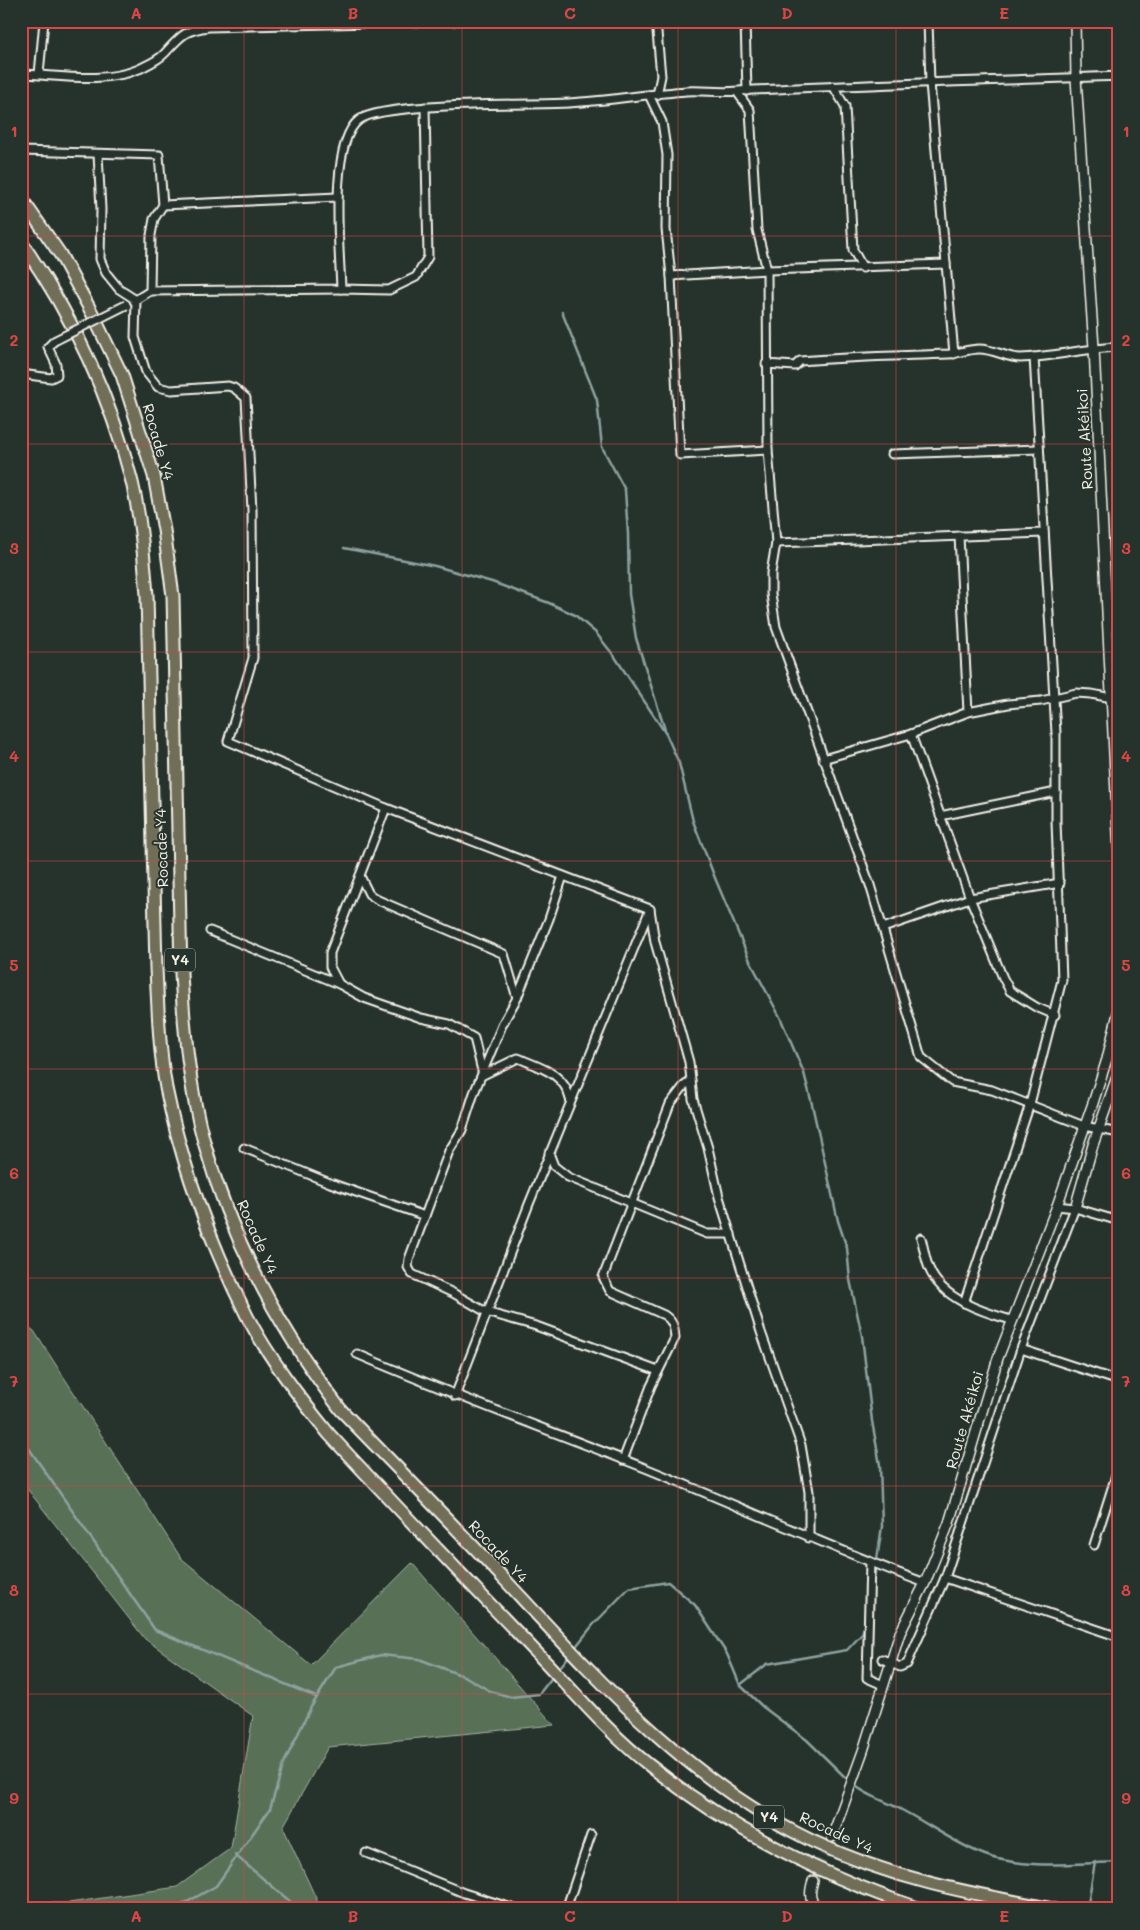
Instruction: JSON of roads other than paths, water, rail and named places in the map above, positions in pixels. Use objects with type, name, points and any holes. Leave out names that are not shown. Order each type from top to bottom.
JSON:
[{"type":"highway","name":"Rocade Y4","points":[[21,198],[60,254],[122,375],[154,476],[173,596],[176,798],[183,1019],[191,1077],[204,1141],[231,1221],[272,1307],[316,1378],[340,1410],[448,1520],[604,1685],[665,1744],[715,1784],[811,1841],[872,1866],[924,1884],[1053,1909]]},
{"type":"highway","name":"Rocade Y4","points":[[21,242],[40,269],[72,323],[103,388],[132,483],[141,534],[148,595],[158,1025],[166,1087],[182,1154],[207,1226],[248,1317],[295,1392],[329,1434],[584,1703],[648,1764],[701,1803],[754,1837],[801,1862],[864,1890],[921,1909]]},
{"type":"street","points":[[40,74],[44,21]]},
{"type":"street","points":[[21,74],[94,77],[132,72],[166,53],[182,34],[192,29],[455,21]]},
{"type":"street","points":[[656,21],[661,76],[653,95],[662,122],[668,154],[666,229],[671,276],[680,455],[768,450]]},
{"type":"street","points":[[745,21],[747,91]]},
{"type":"street","points":[[928,21],[930,83],[954,354]]},
{"type":"street","name":"Route Akéikoi","points":[[1075,21],[1076,78],[1115,704],[1119,855]]},
{"type":"street","points":[[341,289],[338,197],[341,153],[357,120],[383,112],[424,108],[571,103],[688,91],[738,92],[833,86],[1119,76]]},
{"type":"street","points":[[833,86],[845,106],[853,250],[863,268]]},
{"type":"street","points":[[738,92],[750,110],[758,230],[766,270],[768,450],[776,543],[771,573],[771,594],[776,627],[870,884],[922,1057],[952,1082],[992,1090],[1084,1126],[1119,1133]]},
{"type":"street","points":[[21,374],[51,378],[57,375],[56,364],[48,348],[54,341],[136,300],[150,291],[389,290],[416,277],[428,257],[424,108]]},
{"type":"street","points":[[21,151],[159,155],[163,205],[154,219],[151,235],[150,291]]},
{"type":"street","points":[[98,154],[101,209],[100,259],[106,273],[119,289],[136,300]]},
{"type":"street","points":[[163,205],[338,197]]},
{"type":"street","points":[[671,276],[766,270],[946,264]]},
{"type":"street","points":[[136,300],[135,336],[146,372],[158,387],[171,390],[228,386],[234,388],[246,398],[252,510],[253,658],[228,741],[386,808],[650,909]]},
{"type":"street","points":[[766,364],[795,366],[800,361],[844,357],[954,354],[978,349],[994,350],[1016,358],[1094,348],[1119,347]]},
{"type":"street","points":[[964,1303],[1030,1104],[1055,1015],[1062,980],[1056,733],[1034,357]]},
{"type":"street","points":[[892,454],[1039,449]]},
{"type":"street","points":[[776,543],[1044,533]]},
{"type":"street","points":[[959,536],[968,712]]},
{"type":"street","points":[[1108,615],[1119,614]]},
{"type":"street","points":[[823,759],[911,734],[968,712],[1008,704],[1053,699],[1076,693],[1115,704]]},
{"type":"street","points":[[911,734],[970,898],[1010,991],[1036,1007],[1055,1015]]},
{"type":"street","points":[[940,816],[1056,792]]},
{"type":"street","points":[[339,984],[330,966],[330,953],[386,808]]},
{"type":"street","points":[[360,876],[369,894],[378,900],[504,954],[517,998]]},
{"type":"street","points":[[563,876],[549,919],[517,998],[503,1023],[474,1093],[462,1130],[449,1151],[409,1259],[408,1268],[412,1274],[453,1293],[486,1312],[536,1326],[658,1371]]},
{"type":"street","points":[[883,928],[970,898],[1060,883]]},
{"type":"street","points":[[650,909],[655,942],[689,1062],[692,1099],[761,1332],[802,1445],[809,1492],[808,1538]]},
{"type":"street","points":[[455,1396],[549,1153],[650,909]]},
{"type":"street","points":[[210,931],[339,984],[364,998],[420,1018],[448,1024],[474,1038],[483,1075]]},
{"type":"street","name":"Route Akéikoi","points":[[832,1836],[863,1751],[883,1685],[886,1662],[925,1583],[956,1502],[992,1377],[1011,1320],[1057,1206],[1107,1059],[1119,1009]]},
{"type":"street","points":[[483,1075],[518,1058],[557,1076],[568,1088],[571,1100]]},
{"type":"street","points":[[886,1662],[900,1667],[907,1664],[946,1578],[1021,1349],[1075,1208],[1078,1190],[1119,1071]]},
{"type":"street","points":[[623,1460],[658,1371],[675,1338],[672,1320],[610,1291],[603,1277],[670,1104],[684,1086],[691,1081]]},
{"type":"street","points":[[244,1148],[330,1183],[425,1216]]},
{"type":"street","points":[[549,1153],[554,1166],[560,1173],[708,1234],[731,1234]]},
{"type":"street","points":[[1057,1206],[1075,1208],[1119,1222]]},
{"type":"street","points":[[921,1238],[929,1268],[936,1280],[964,1303],[978,1310],[1011,1320]]},
{"type":"street","points":[[1021,1349],[1119,1381]]},
{"type":"street","points":[[357,1354],[455,1396],[623,1460],[808,1538],[925,1583]]},
{"type":"street","points":[[1094,1545],[1119,1466]]},
{"type":"street","points":[[870,1562],[867,1678],[883,1685]]},
{"type":"street","points":[[946,1578],[1119,1637]]},
{"type":"street","points":[[566,1909],[591,1835]]},
{"type":"street","points":[[366,1853],[464,1893],[515,1909]]},
{"type":"street","points":[[813,1881],[810,1898],[813,1904],[820,1909]]},
{"type":"waterway","points":[[562,312],[597,400],[602,447],[625,490],[629,594],[636,638],[665,730]]},
{"type":"waterway","points":[[344,548],[435,566],[492,582],[549,603],[575,615],[596,633],[615,657],[666,734],[679,763],[693,821],[715,878],[750,961],[780,1017],[804,1073],[838,1221],[847,1248],[850,1280],[862,1336],[872,1421],[880,1465],[882,1526],[873,1586]]},
{"type":"waterway","points":[[21,1437],[155,1630],[316,1697]]},
{"type":"waterway","points":[[574,1649],[593,1625],[629,1588],[668,1582],[695,1605],[727,1654],[740,1685],[763,1707],[807,1740],[849,1781]]},
{"type":"waterway","points":[[740,1685],[767,1664],[847,1650],[862,1634],[866,1621]]},
{"type":"waterway","points":[[162,1909],[180,1906],[216,1886],[270,1809],[284,1763],[311,1707],[336,1667],[381,1655],[419,1659],[466,1677],[490,1691],[511,1697],[539,1694],[554,1675]]},
{"type":"waterway","points":[[557,1671],[569,1656]]},
{"type":"waterway","points":[[853,1784],[864,1792],[900,1809],[963,1845],[1001,1860],[1051,1865],[1119,1862]]},
{"type":"waterway","points":[[235,1855],[299,1909]]},
{"type":"waterway","points":[[1088,1904],[1095,1862]]},
{"type":"tunnel","points":[[813,1881],[832,1837]]}]
